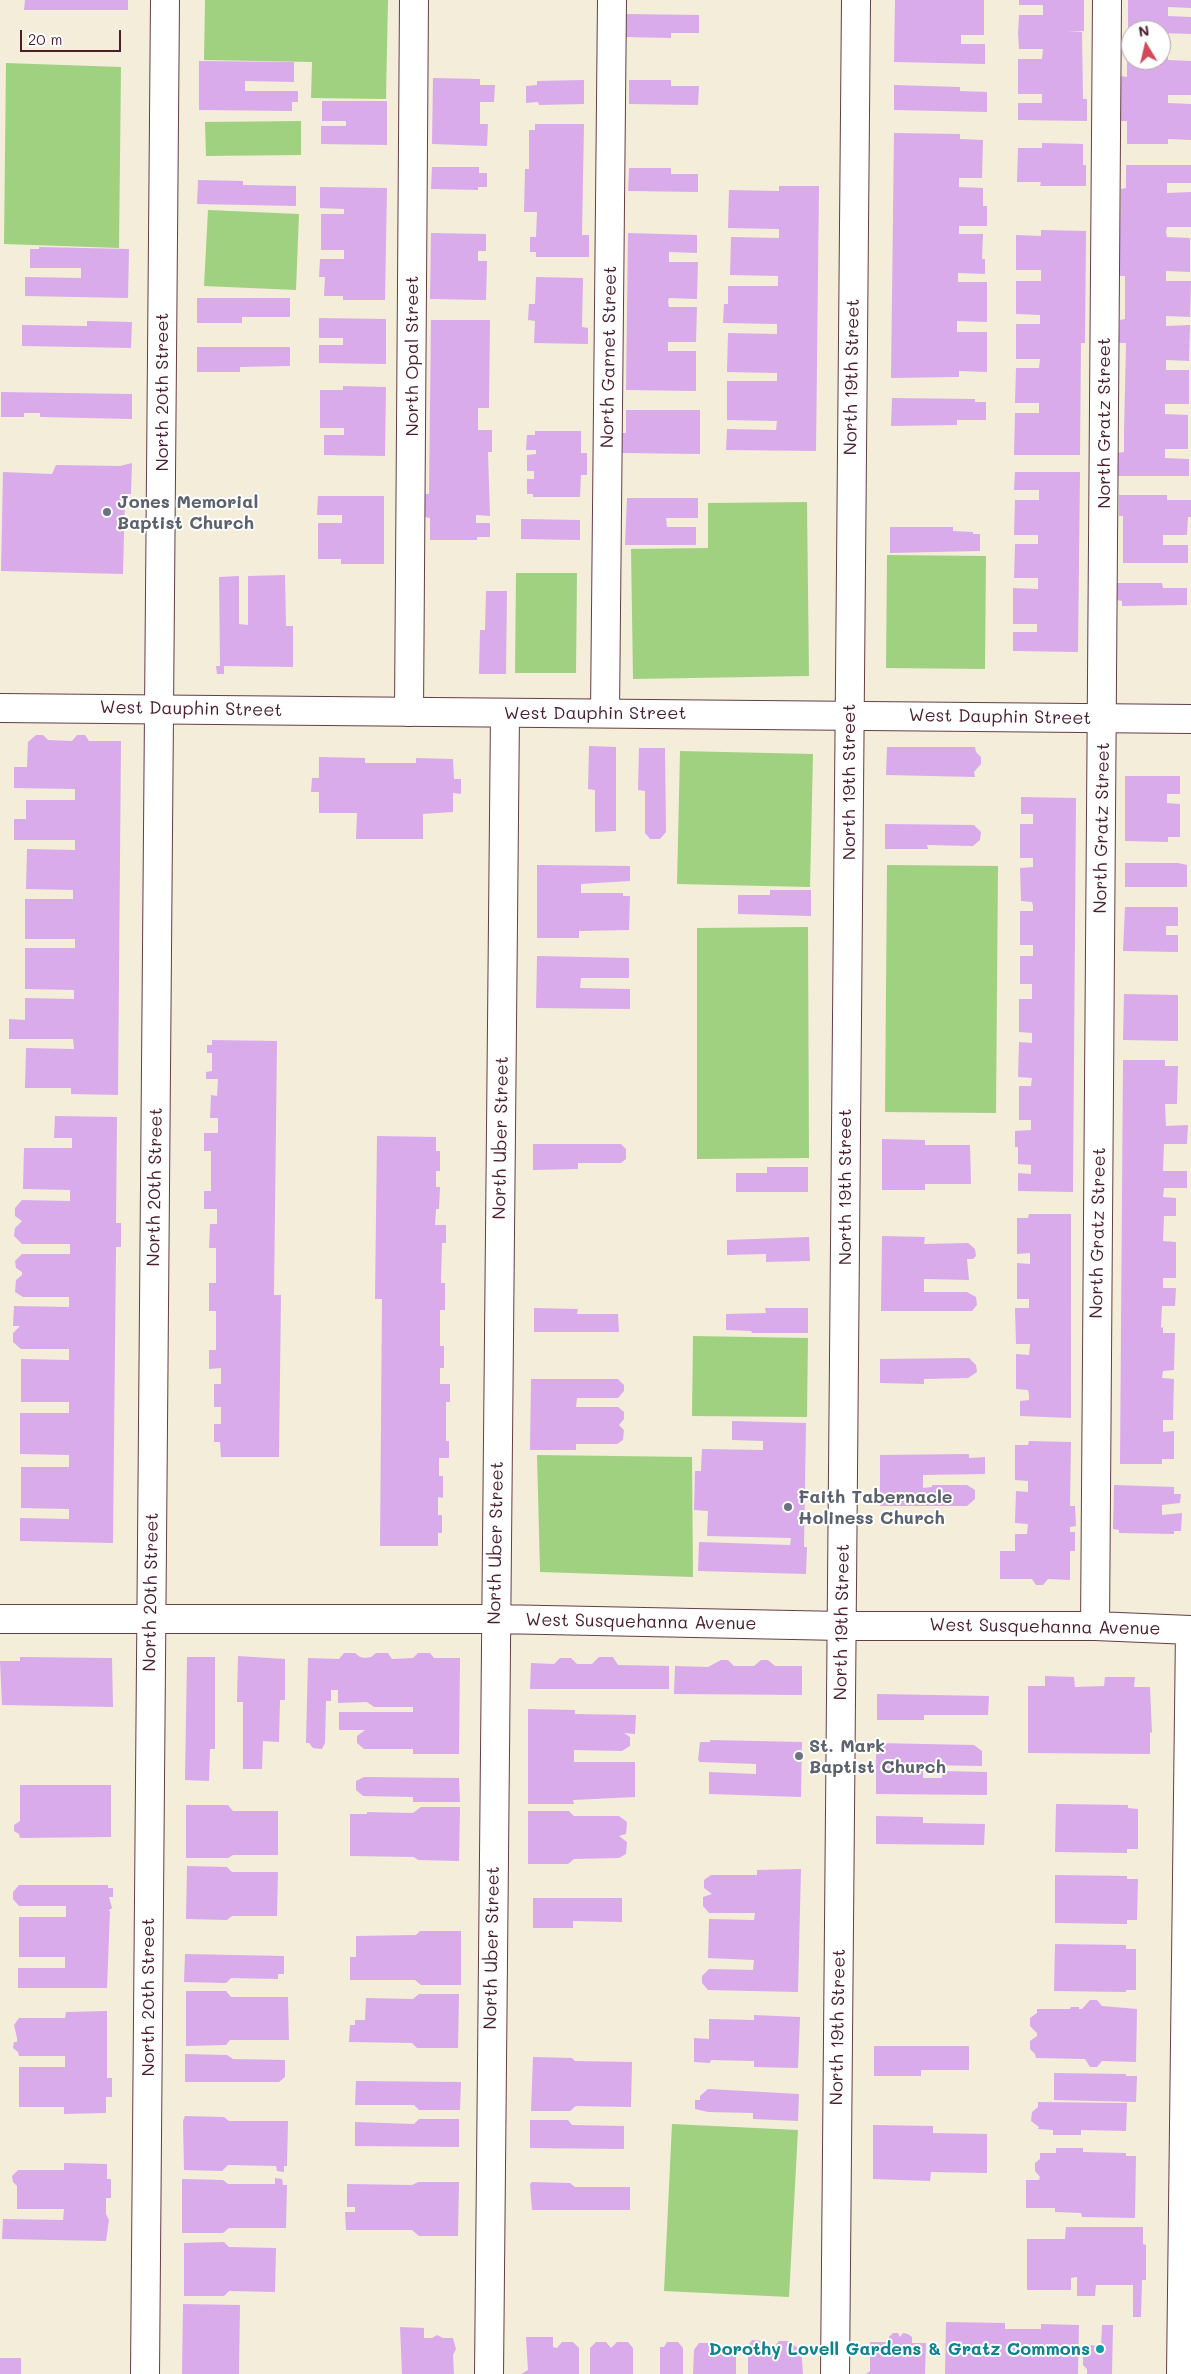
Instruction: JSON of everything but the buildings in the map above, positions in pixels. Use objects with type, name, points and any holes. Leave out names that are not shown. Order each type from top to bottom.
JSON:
[{"type":"street","name":"North 20th Street","points":[[145,2374],[165,0]]},
{"type":"street","name":"North Opal Street","points":[[409,712],[414,0]]},
{"type":"street","name":"North Garnet Street","points":[[605,713],[612,0]]},
{"type":"street","name":"North 19th Street","points":[[835,2374],[856,0]]},
{"type":"street","name":"North Gratz Street","points":[[1095,1626],[1107,0]]},
{"type":"street","name":"West Dauphin Street","points":[[0,708],[1191,719]]},
{"type":"street","name":"North Uber Street","points":[[488,2374],[505,713]]},
{"type":"street","name":"West Susquehanna Avenue","points":[[0,1619],[496,1619],[842,1626],[1095,1626],[1191,1630]]},
{"type":"street","points":[[1181,2374],[1191,1630]]},
{"type":"green space","points":[[205,0],[388,0],[386,99],[311,98],[312,62],[204,60]]},
{"type":"green space","points":[[6,63],[121,67],[119,248],[4,244]]},
{"type":"green space","points":[[301,121],[301,155],[206,156],[205,122]]},
{"type":"green space","points":[[208,210],[299,214],[296,290],[204,286]]},
{"type":"green space","points":[[807,502],[809,676],[633,679],[631,549],[708,548],[708,503]]},
{"type":"green space","points":[[887,555],[986,556],[985,669],[886,668]]},
{"type":"green space","points":[[516,573],[577,573],[576,673],[515,673]]},
{"type":"green space","points":[[680,751],[813,754],[810,887],[677,884]]},
{"type":"green space","points":[[887,865],[998,866],[996,1113],[885,1112]]},
{"type":"green space","points":[[808,927],[809,1158],[697,1159],[697,928]]},
{"type":"green space","points":[[693,1336],[808,1338],[807,1417],[692,1416]]},
{"type":"green space","points":[[537,1455],[692,1457],[693,1577],[540,1572]]},
{"type":"green space","points":[[672,2124],[798,2130],[789,2297],[664,2291]]},
{"type":"place","name":"Jones Memorial Baptist Church","points":[[107,512]]},
{"type":"place","name":"Faith Tabernacle Holiness Church","points":[[788,1507]]},
{"type":"place","name":"St. Mark Baptist Church","points":[[799,1756]]},
{"type":"place","name":"Dorothy Lovell Gardens & Gratz Commons","points":[[1100,2349]]}]
